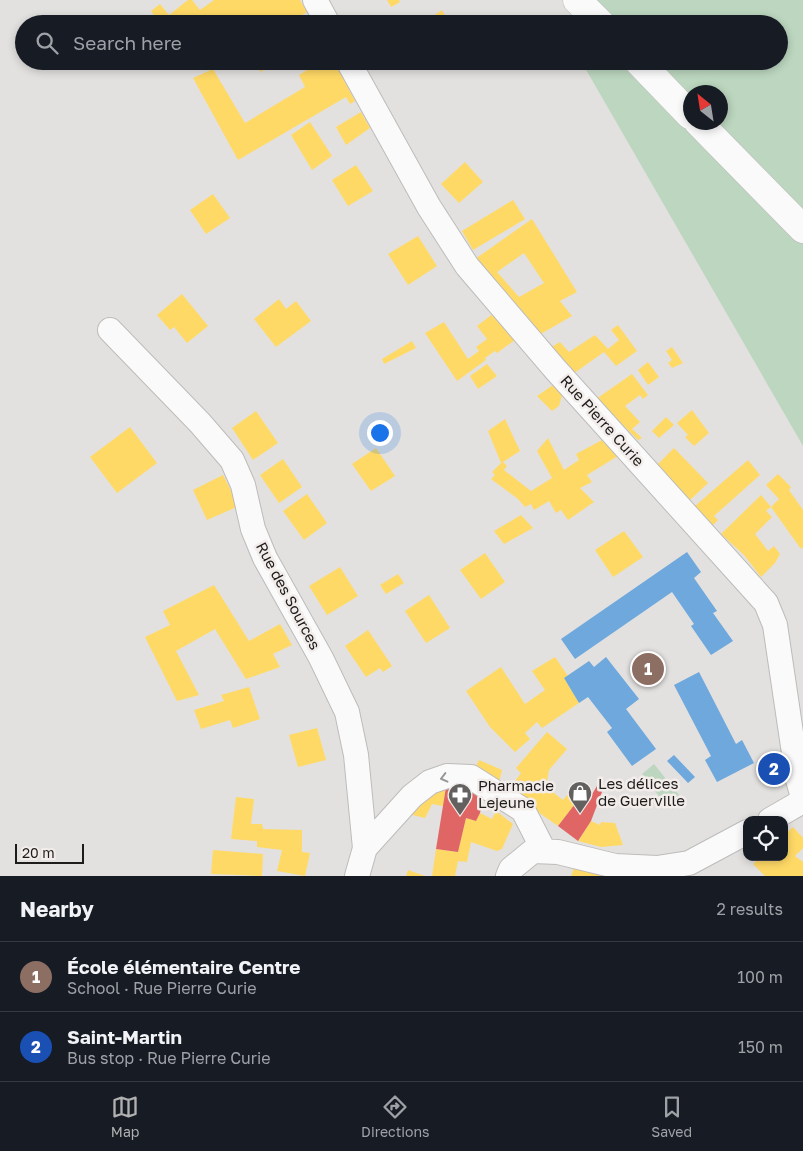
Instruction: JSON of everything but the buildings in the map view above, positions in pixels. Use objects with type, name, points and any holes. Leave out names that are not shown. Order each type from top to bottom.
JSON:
[{"type":"street","points":[[315,0],[323,15]]},
{"type":"street","points":[[578,0],[592,15]]},
{"type":"street","name":"Rue Pierre Curie","points":[[353,70],[429,207],[467,266],[562,376],[766,603],[775,625],[798,780],[803,799]]},
{"type":"street","points":[[647,70],[683,108]]},
{"type":"street","points":[[706,130],[803,229]]},
{"type":"street","name":"Rue des Sources","points":[[110,330],[200,423],[232,460],[242,485],[253,530],[265,558],[321,658],[347,712],[356,755],[365,848],[357,876]]},
{"type":"street","points":[[365,848],[412,796],[430,782],[447,776],[471,777],[523,810],[544,851]]},
{"type":"street","points":[[776,816],[803,799]]},
{"type":"street","points":[[508,876],[511,869],[533,852],[544,851],[558,852],[615,866],[688,869],[743,835]]},
{"type":"green space","points":[[569,0],[803,0],[803,446],[586,70],[788,70],[788,15],[572,15]]},
{"type":"green space","points":[[654,764],[679,795],[666,805],[642,774]]},
{"type":"place","name":"École élémentaire Centre","points":[[648,669]]},
{"type":"place","name":"Saint-Martin","points":[[774,769]]},
{"type":"place","name":"Les délices de Guerville","points":[[580,814]]},
{"type":"place","name":"Pharmacie Lejeune","points":[[460,816]]}]
